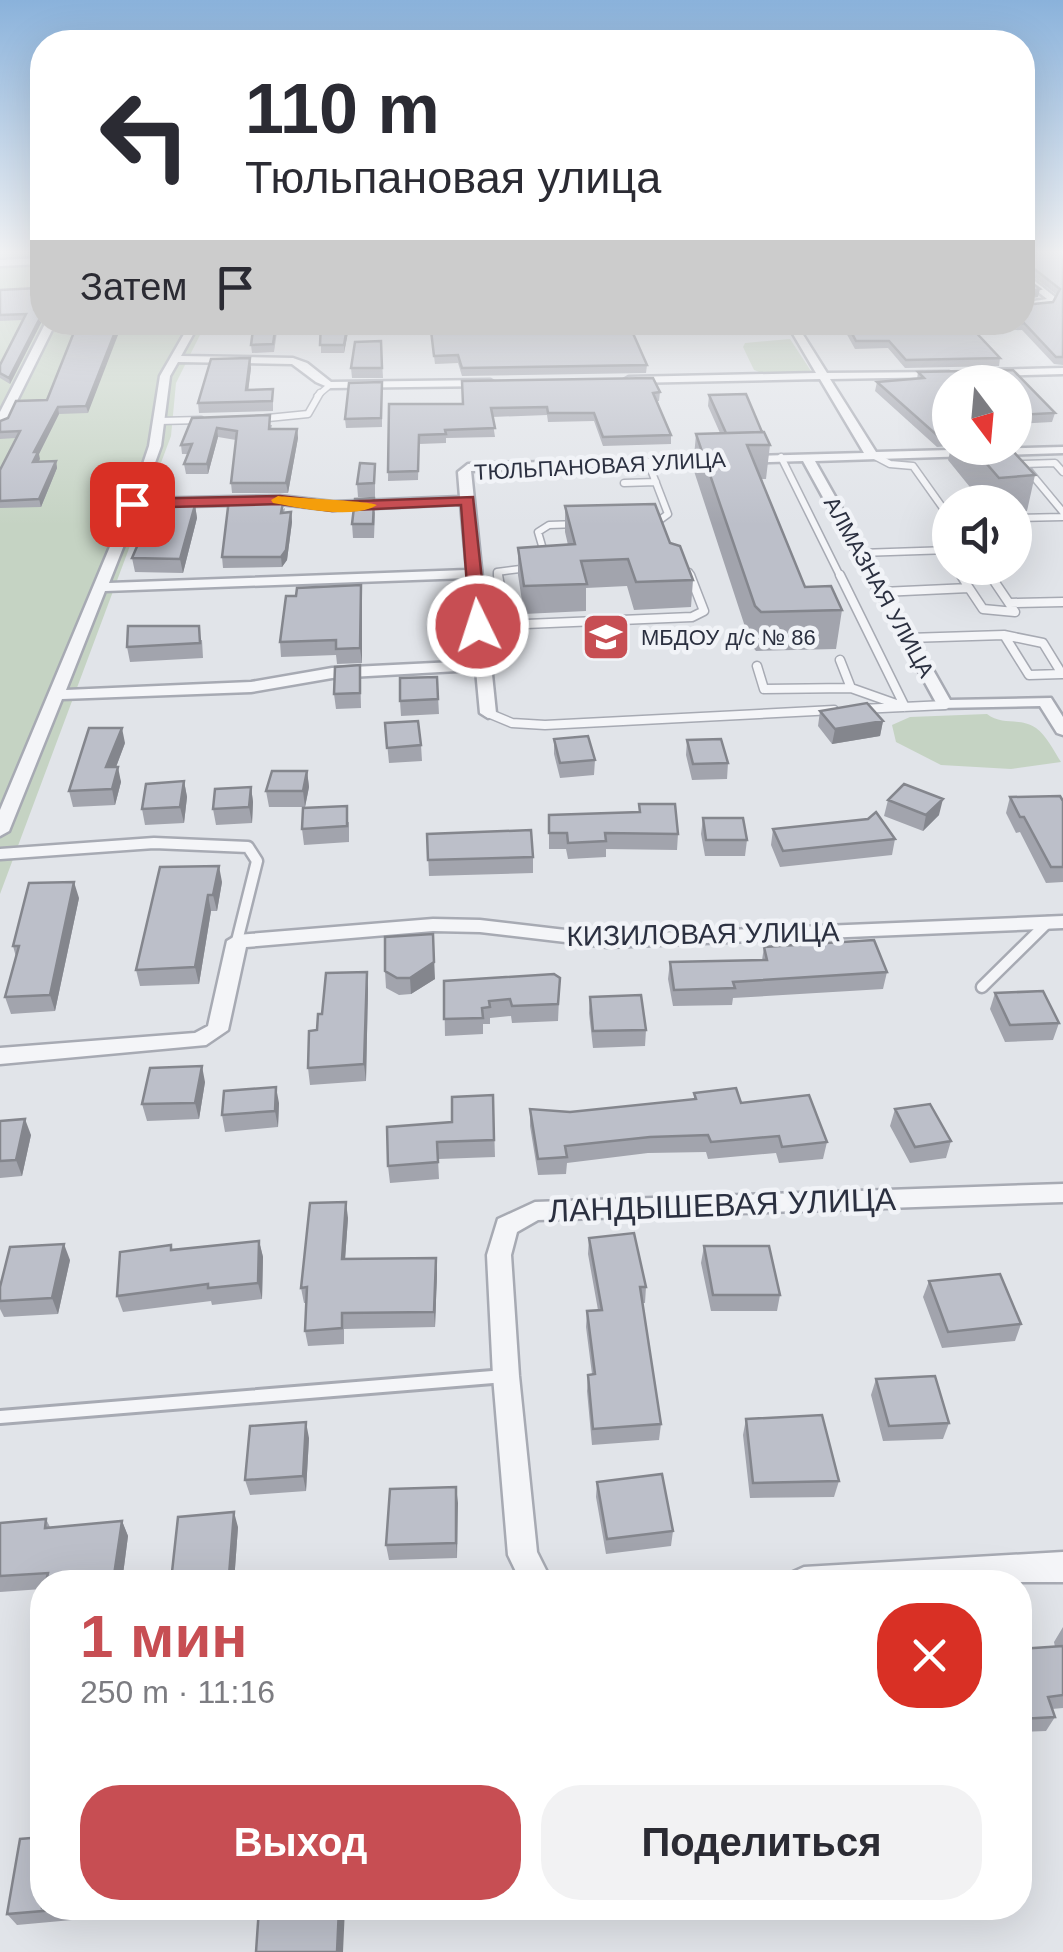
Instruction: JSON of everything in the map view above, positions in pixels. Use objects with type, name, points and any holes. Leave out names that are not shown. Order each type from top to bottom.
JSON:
[{"type":"street","points":[[0,423],[40,343]]},
{"type":"street","points":[[0,832],[102,587],[155,446],[165,376],[182,343]]},
{"type":"street","points":[[803,343],[870,454]]},
{"type":"street","points":[[172,359],[293,360],[306,365],[320,382],[330,385],[508,383]]},
{"type":"street","points":[[1032,372],[1063,371]]},
{"type":"street","points":[[620,380],[932,374]]},
{"type":"street","name":"ТЮЛЬПАНОВАЯ УЛИЦА","points":[[488,713],[464,472],[468,468],[1063,450]]},
{"type":"street","name":"АЛМАЗНАЯ УЛИЦА","points":[[806,456],[945,704],[1063,700]]},
{"type":"street","name":"ТЮЛЬПАНОВАЯ УЛИЦА","points":[[132,504],[280,500],[332,506],[468,500]]},
{"type":"street","points":[[102,587],[474,574]]},
{"type":"street","points":[[54,695],[251,688],[332,673],[482,665]]},
{"type":"street","points":[[1045,701],[1063,730]]},
{"type":"street","name":"КИЗИЛОВАЯ УЛИЦА","points":[[237,942],[460,925],[506,928],[557,939],[608,940],[1056,922]]},
{"type":"street","points":[[0,1056],[199,1040],[218,1030],[237,942]]},
{"type":"street","name":"ЛАНДЫШЕВАЯ УЛИЦА","points":[[531,1570],[523,1555],[506,1376],[498,1255],[506,1226],[536,1211],[1063,1193]]},
{"type":"street","points":[[1011,1570],[1063,1567]]},
{"type":"lane","points":[[248,419],[308,414],[314,398],[330,385]]},
{"type":"lane","points":[[159,421],[212,420]]},
{"type":"lane","points":[[870,454],[890,464],[912,466],[932,493]]},
{"type":"lane","points":[[780,457],[905,707]]},
{"type":"lane","points":[[648,462],[668,514],[655,522],[664,536]]},
{"type":"lane","points":[[1063,472],[1055,464],[1024,464],[1063,514]]},
{"type":"lane","points":[[624,484],[656,482]]},
{"type":"lane","points":[[1032,517],[1063,514]]},
{"type":"lane","points":[[506,625],[498,572],[547,563],[538,532],[542,528],[584,524]]},
{"type":"lane","points":[[860,552],[932,550]]},
{"type":"lane","points":[[478,626],[692,617],[704,610],[688,570],[681,566]]},
{"type":"lane","points":[[967,585],[990,612],[1015,612],[997,585]]},
{"type":"lane","points":[[882,592],[969,588]]},
{"type":"lane","points":[[1010,603],[1063,602]]},
{"type":"lane","points":[[908,638],[1004,635],[1043,643],[1062,674],[1029,674],[1004,635]]},
{"type":"lane","points":[[840,660],[851,688]]},
{"type":"lane","points":[[757,666],[764,689],[851,688],[905,707]]},
{"type":"lane","points":[[488,713],[512,723],[545,724],[945,704]]},
{"type":"lane","points":[[0,854],[154,842],[248,847],[256,862],[237,942]]},
{"type":"lane","points":[[982,987],[1056,922]]},
{"type":"lane","points":[[0,1416],[506,1376]]},
{"type":"green space","points":[[0,343],[196,343],[176,383],[171,436],[0,894]]},
{"type":"green space","points":[[745,343],[793,343],[811,371],[762,373],[754,370],[743,347]]},
{"type":"green space","points":[[987,714],[1036,728],[1061,762],[1011,769],[941,765],[896,742],[892,725],[910,717]]},
{"type":"building","points":[[11,343],[27,343],[9,378],[0,373]]},
{"type":"building","points":[[70,343],[111,343],[86,406],[58,407],[34,452],[38,452],[33,462],[56,461],[39,499],[0,501],[0,470],[20,431],[0,432],[0,421],[8,418],[16,401],[47,400]]},
{"type":"building","points":[[355,343],[381,343],[382,368],[351,368]]},
{"type":"building","points":[[432,343],[637,343],[647,365],[462,368],[458,355],[434,356]]},
{"type":"building","points":[[891,343],[986,343],[1000,358],[906,360]]},
{"type":"building","points":[[1043,343],[1063,343],[1063,357],[1056,357]]},
{"type":"building","points":[[250,358],[246,390],[273,389],[272,401],[198,403],[211,359]]},
{"type":"building","points":[[918,372],[932,372],[932,431],[877,382],[924,378]]},
{"type":"building","points":[[653,378],[660,392],[653,393],[671,435],[603,437],[594,413],[548,413],[547,407],[491,408],[495,428],[419,435],[418,471],[388,472],[389,404],[463,404],[462,381]]},
{"type":"building","points":[[382,382],[381,418],[345,419],[349,383]]},
{"type":"building","points":[[1032,389],[1055,413],[1032,414]]},
{"type":"building","points":[[746,394],[762,432],[726,433],[709,395]]},
{"type":"building","points":[[270,415],[269,429],[297,429],[286,483],[231,483],[237,431],[217,428],[207,464],[184,464],[192,444],[181,445],[192,418]]},
{"type":"building","points":[[764,432],[770,445],[747,445],[805,587],[831,586],[842,610],[761,612],[755,606],[696,434]]},
{"type":"building","points":[[360,463],[375,464],[374,483],[357,484]]},
{"type":"building","points":[[988,465],[1026,465],[1035,475],[999,478]]},
{"type":"building","points":[[284,498],[281,513],[291,512],[286,550],[281,557],[222,557],[229,499]]},
{"type":"building","points":[[374,498],[373,524],[352,524],[355,499]]},
{"type":"building","points":[[655,504],[670,543],[680,546],[693,580],[636,582],[628,559],[581,561],[587,584],[524,586],[518,548],[575,544],[565,506]]},
{"type":"building","points":[[155,505],[195,505],[180,559],[132,558]]},
{"type":"building","points":[[361,585],[360,648],[336,649],[336,640],[280,642],[286,596],[296,596],[297,588]]},
{"type":"building","points":[[128,626],[199,626],[200,643],[127,647]]},
{"type":"building","points":[[360,665],[360,693],[334,694],[335,667]]},
{"type":"building","points":[[437,677],[438,699],[400,701],[400,678]]},
{"type":"building","points":[[867,703],[883,721],[835,729],[820,711]]},
{"type":"building","points":[[418,721],[421,745],[387,748],[385,723]]},
{"type":"building","points":[[89,728],[122,728],[106,767],[118,767],[112,789],[69,791]]},
{"type":"building","points":[[588,736],[595,760],[560,763],[554,739]]},
{"type":"building","points":[[721,739],[728,763],[693,764],[687,740]]},
{"type":"building","points":[[272,771],[307,771],[303,791],[266,791]]},
{"type":"building","points":[[184,781],[180,807],[142,809],[146,784]]},
{"type":"building","points":[[904,784],[943,799],[926,815],[888,800]]},
{"type":"building","points":[[251,787],[249,807],[213,809],[215,789]]},
{"type":"building","points":[[1060,796],[1063,867],[1051,867],[1010,797]]},
{"type":"building","points":[[639,804],[675,804],[678,834],[605,833],[606,841],[568,843],[567,833],[549,833],[549,815],[640,812]]},
{"type":"building","points":[[347,806],[347,826],[302,829],[303,808]]},
{"type":"building","points":[[876,812],[895,839],[783,851],[773,829],[868,819]]},
{"type":"building","points":[[703,818],[743,818],[747,840],[706,840]]},
{"type":"building","points":[[531,830],[533,857],[428,860],[427,834]]},
{"type":"building","points":[[219,866],[213,895],[208,895],[195,967],[136,970],[160,867]]},
{"type":"building","points":[[74,882],[50,995],[5,997],[19,946],[13,946],[29,883]]},
{"type":"building","points":[[433,934],[434,962],[410,978],[397,978],[385,971],[385,937]]},
{"type":"building","points":[[874,940],[887,972],[733,982],[735,988],[674,990],[670,962],[767,960],[764,947]]},
{"type":"building","points":[[367,972],[364,1064],[308,1068],[309,1031],[317,1030],[318,1014],[322,1014],[326,973]]},
{"type":"building","points":[[554,974],[560,978],[558,1004],[512,1006],[510,999],[489,1001],[490,1007],[482,1008],[483,1018],[444,1019],[444,981]]},
{"type":"building","points":[[1043,991],[1059,1023],[1010,1025],[995,993]]},
{"type":"building","points":[[641,995],[646,1030],[593,1031],[590,997]]},
{"type":"building","points":[[202,1066],[195,1103],[142,1104],[150,1068]]},
{"type":"building","points":[[276,1087],[275,1111],[222,1115],[224,1091]]},
{"type":"building","points":[[736,1088],[741,1103],[809,1095],[827,1142],[782,1147],[779,1136],[711,1142],[708,1135],[650,1137],[565,1146],[567,1157],[538,1159],[530,1109],[570,1112],[696,1099],[694,1093]]},
{"type":"building","points":[[493,1095],[494,1140],[437,1142],[438,1162],[388,1166],[387,1127],[452,1122],[452,1097]]},
{"type":"building","points":[[930,1104],[951,1141],[915,1147],[895,1109]]},
{"type":"building","points":[[25,1119],[16,1160],[0,1161],[0,1121]]},
{"type":"building","points":[[346,1202],[342,1259],[436,1258],[434,1312],[342,1313],[342,1328],[305,1331],[307,1287],[301,1288],[310,1203]]},
{"type":"building","points":[[634,1233],[646,1287],[640,1287],[661,1424],[593,1429],[588,1375],[595,1374],[587,1311],[602,1310],[589,1238]]},
{"type":"building","points":[[259,1241],[258,1283],[208,1288],[208,1284],[117,1296],[120,1252]]},
{"type":"building","points":[[64,1244],[52,1298],[0,1301],[10,1247]]},
{"type":"building","points":[[704,1246],[769,1246],[780,1295],[713,1295]]},
{"type":"building","points":[[1000,1274],[1021,1324],[948,1332],[929,1281]]},
{"type":"building","points":[[935,1376],[949,1423],[889,1426],[876,1379]]},
{"type":"building","points":[[822,1415],[839,1481],[753,1483],[746,1419]]},
{"type":"building","points":[[306,1422],[303,1476],[245,1480],[250,1426]]},
{"type":"building","points":[[662,1474],[673,1531],[607,1539],[597,1482]]},
{"type":"building","points":[[456,1487],[456,1543],[386,1545],[390,1489]]},
{"type":"building","points":[[234,1512],[229,1570],[172,1570],[178,1517]]},
{"type":"building","points":[[46,1519],[45,1528],[122,1521],[115,1570],[30,1570],[30,1574],[0,1576],[0,1523]]},
{"type":"building","points":[[1063,1646],[1063,1695],[1048,1697],[1055,1717],[1032,1718],[1032,1648]]},
{"type":"building","points":[[30,1838],[30,1912],[7,1914],[20,1839]]},
{"type":"building","points":[[258,1920],[338,1920],[337,1952],[256,1952]]},
{"type":"slow traffic","points":[[278,500],[332,506],[370,505]]},
{"type":"place","name":"МБДОУ д/с № 86","points":[[606,637]]},
{"type":"route","points":[[132,504],[300,500],[332,506],[468,500],[478,626]]}]
